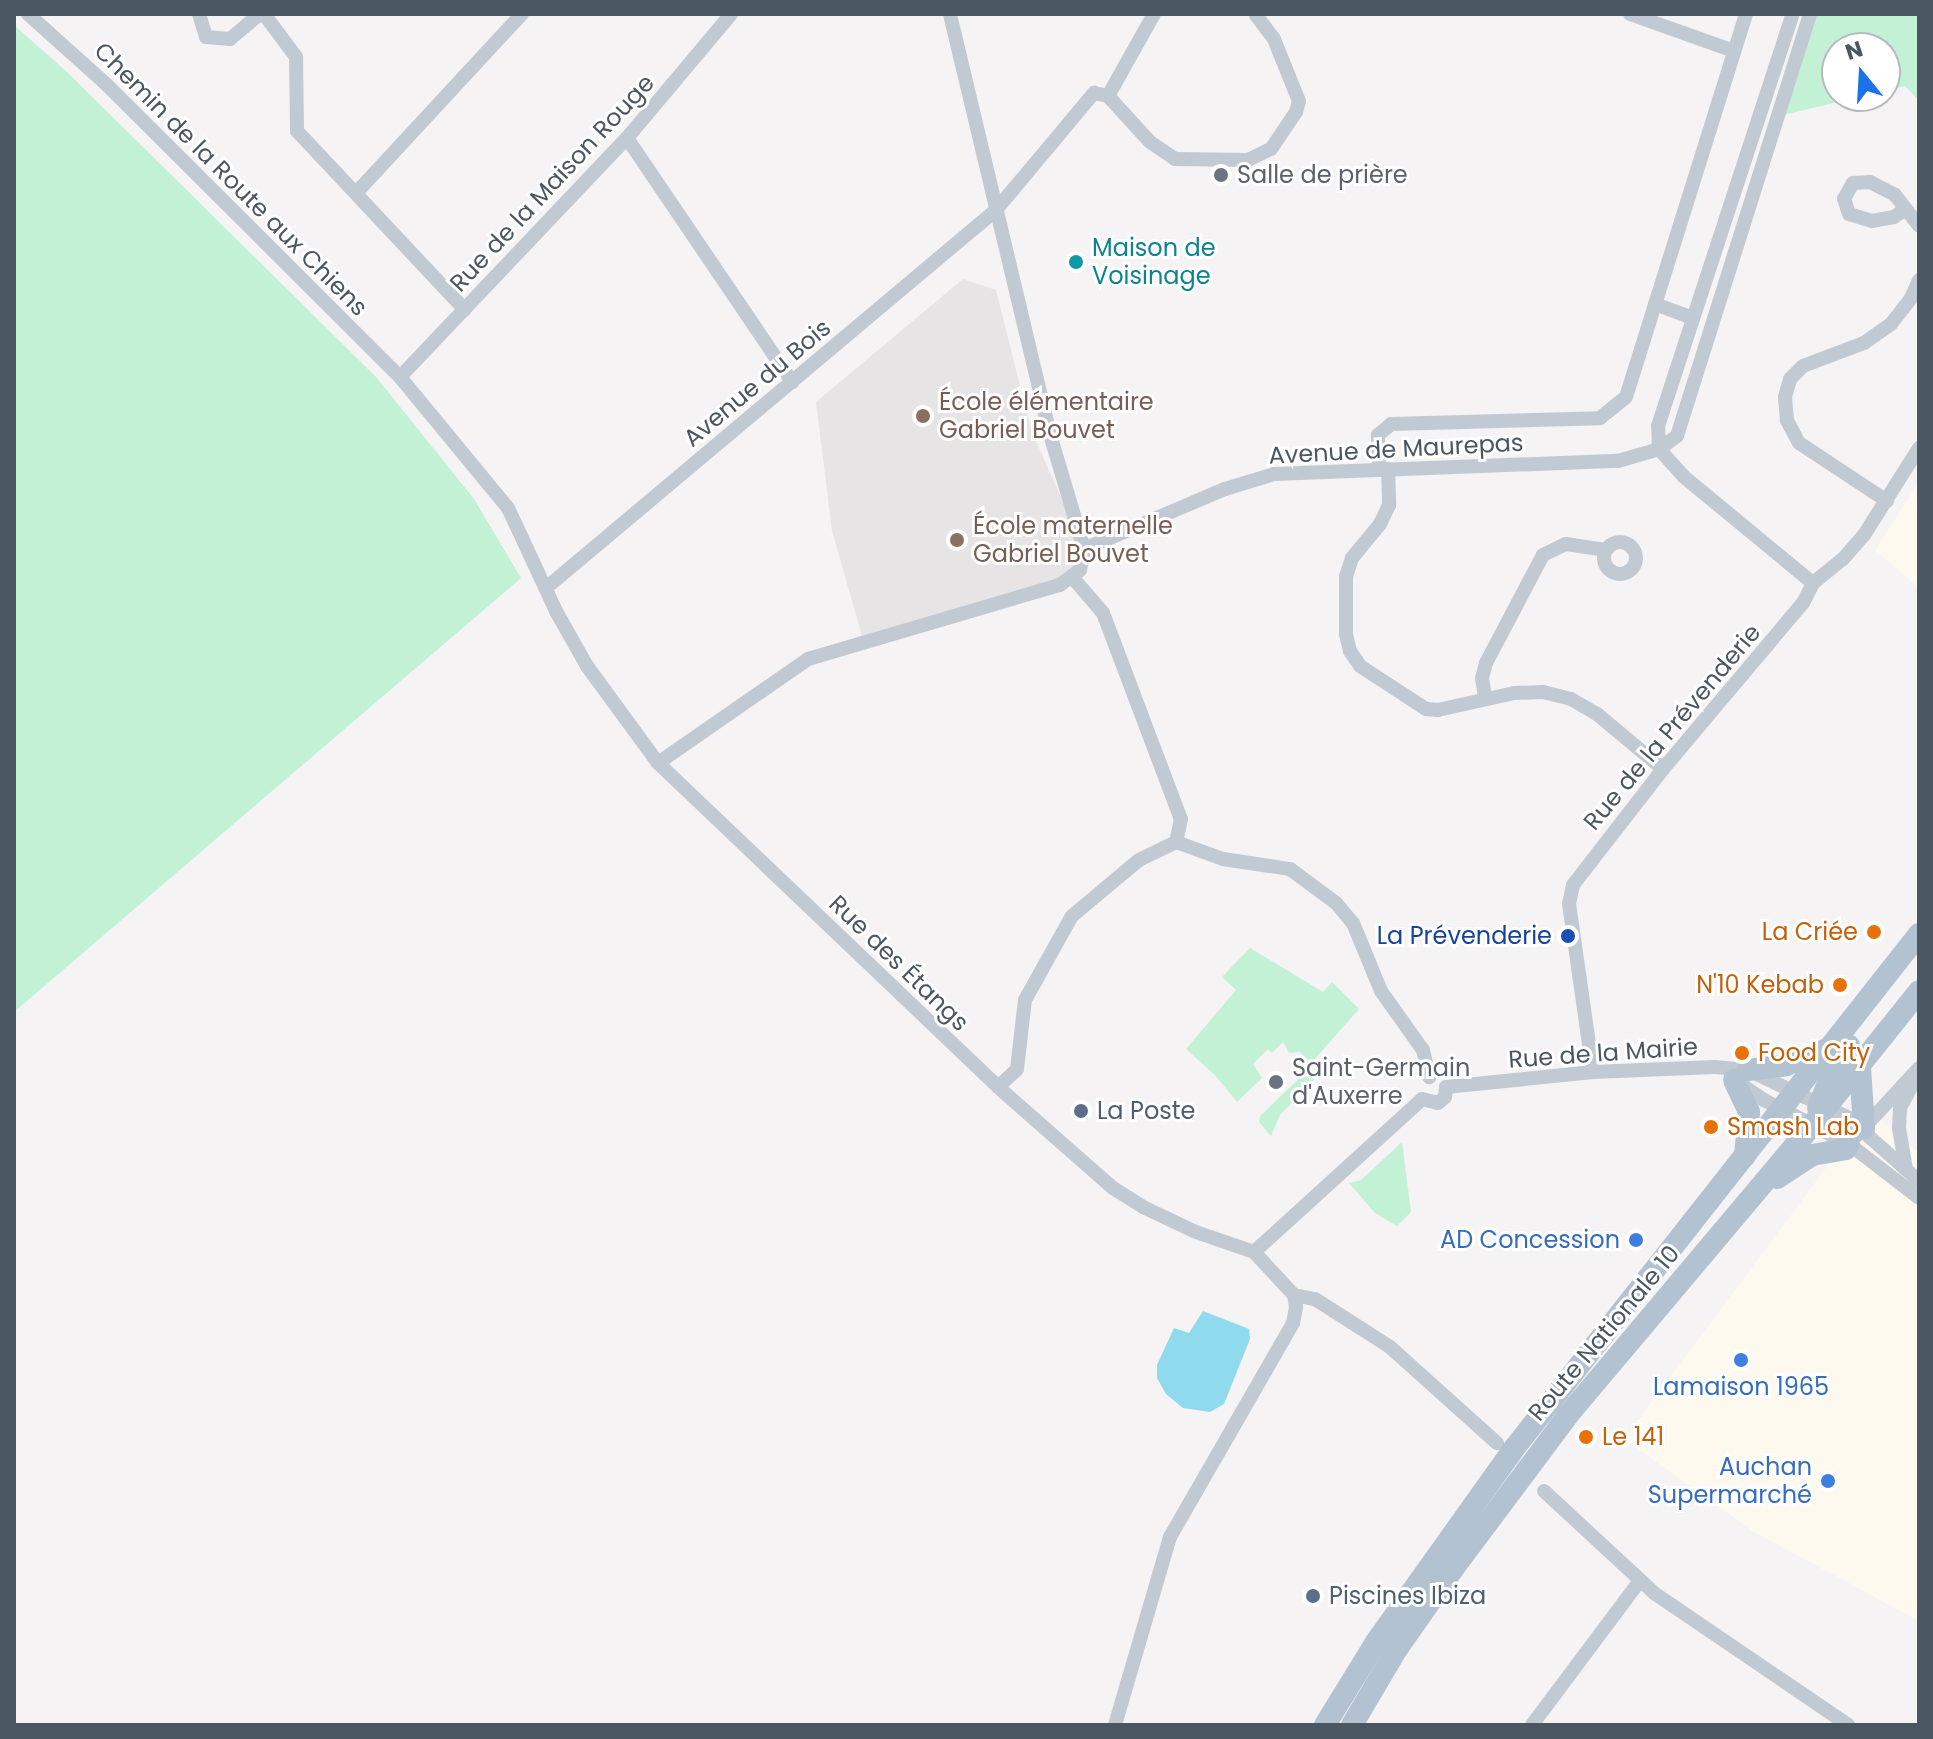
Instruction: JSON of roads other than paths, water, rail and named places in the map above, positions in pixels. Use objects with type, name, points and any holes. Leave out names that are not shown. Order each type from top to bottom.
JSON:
[{"type":"main road","points":[[1325,1725],[1376,1642],[1445,1541],[1919,934]]},
{"type":"main road","name":"Route Nationale 10","points":[[1352,1725],[1397,1649],[1445,1580],[1568,1415],[1860,1067],[1919,991]]},
{"type":"main road","points":[[1820,1111],[1834,1068],[1859,1032],[1858,1012]]},
{"type":"main road","points":[[1744,1158],[1749,1112],[1741,1075],[1786,1065],[1830,1048]]},
{"type":"main road","points":[[1753,1195],[1812,1155],[1845,1149],[1856,1136],[1860,1067]]},
{"type":"main road","points":[[1753,1195],[1767,1161],[1781,1142],[1789,1104]]},
{"type":"street","name":"Chemin de la Route aux Chiens","points":[[28,14],[106,84],[400,377]]},
{"type":"street","points":[[199,14],[206,37],[230,39],[262,14],[296,57],[297,131],[465,310]]},
{"type":"street","name":"Rue de la Maison Rouge","points":[[400,377],[627,138],[731,14]]},
{"type":"street","points":[[658,763],[808,659],[1060,585],[1080,570],[1084,549],[1050,434],[950,14]]},
{"type":"street","points":[[1154,14],[1108,96],[1150,142],[1175,159],[1248,160],[1261,157],[1271,149],[1296,112],[1299,101],[1274,39],[1255,14]]},
{"type":"street","points":[[1630,14],[1734,51]]},
{"type":"street","points":[[1663,769],[1597,714],[1571,699],[1543,692],[1485,697],[1438,710],[1426,709],[1368,674],[1350,651],[1345,622],[1346,576],[1352,558],[1380,524],[1389,505],[1378,435],[1391,424],[1600,418],[1626,397],[1746,14]]},
{"type":"street","points":[[1793,14],[1658,426],[1659,449],[1683,476],[1813,583]]},
{"type":"street","points":[[1659,449],[1677,436],[1810,14]]},
{"type":"street","points":[[357,192],[517,16]]},
{"type":"street","name":"Avenue du Bois","points":[[546,588],[996,210],[1083,103],[1094,93],[1108,96]]},
{"type":"street","points":[[627,138],[792,382]]},
{"type":"street","points":[[1904,210],[1919,226]]},
{"type":"street","points":[[1887,501],[1799,443],[1787,420],[1785,397],[1796,371],[1864,343],[1891,324],[1911,298],[1919,280]]},
{"type":"street","points":[[1655,304],[1693,318]]},
{"type":"street","name":"Rue des Étangs","points":[[400,377],[508,508],[587,666],[658,763],[998,1087],[1113,1188],[1143,1207],[1196,1232],[1254,1252],[1294,1295],[1315,1299],[1390,1347],[1497,1443]]},
{"type":"street","name":"Rue de la Prévenderie","points":[[1593,1072],[1569,894],[1584,866],[1803,603],[1813,583],[1843,559],[1887,501],[1919,448]]},
{"type":"street","name":"Avenue de Maurepas","points":[[1084,549],[1225,489],[1263,477],[1304,471],[1618,461],[1659,449]]},
{"type":"street","points":[[1485,697],[1482,678],[1486,663],[1543,555],[1566,544],[1606,550]]},
{"type":"street","points":[[1073,578],[1103,613],[1181,819],[1176,842]]},
{"type":"street","points":[[998,1087],[1017,1069],[1025,1000],[1072,916],[1139,860],[1176,842],[1223,859],[1278,865],[1302,876],[1336,903],[1353,923],[1381,991],[1423,1050],[1429,1077]]},
{"type":"street","name":"Rue de la Mairie","points":[[1446,1087],[1593,1072],[1715,1067],[1741,1075],[1789,1104]]},
{"type":"street","points":[[1856,1136],[1919,1071]]},
{"type":"street","points":[[1906,1169],[1899,1128],[1900,1108],[1919,1071]]},
{"type":"street","name":"Rue de la Mairie","points":[[1741,1075],[1789,1104]]},
{"type":"street","points":[[1422,1099],[1438,1103],[1445,1097],[1446,1087],[1441,1079],[1429,1077]]},
{"type":"street","points":[[1422,1099],[1419,1088],[1429,1077]]},
{"type":"street","points":[[1254,1252],[1422,1099]]},
{"type":"street","points":[[1789,1104],[1820,1111],[1919,1181]]},
{"type":"street","points":[[1789,1104],[1820,1111],[1856,1136],[1919,1198]]},
{"type":"street","points":[[1115,1725],[1170,1537],[1293,1323],[1294,1295]]},
{"type":"street","points":[[1544,1491],[1639,1582],[1848,1725]]},
{"type":"street","points":[[1532,1725],[1639,1582]]},
{"type":"water","points":[[1203,1311],[1249,1329],[1250,1339],[1224,1404],[1210,1412],[1183,1408],[1166,1394],[1157,1378],[1157,1365],[1174,1328],[1189,1333]]},
{"type":"place","name":"Salle de prière","points":[[1221,175]]},
{"type":"place","name":"Maison de Voisinage","points":[[1076,262]]},
{"type":"place","name":"École élémentaire Gabriel Bouvet","points":[[923,416]]},
{"type":"place","name":"École maternelle Gabriel Bouvet","points":[[957,540]]},
{"type":"place","name":"La Criée","points":[[1874,932]]},
{"type":"place","name":"La Prévenderie","points":[[1568,936]]},
{"type":"place","name":"N'10 Kebab","points":[[1840,985]]},
{"type":"place","name":"Food City","points":[[1742,1053]]},
{"type":"place","name":"Saint-Germain d'Auxerre","points":[[1276,1082]]},
{"type":"place","name":"La Poste","points":[[1081,1111]]},
{"type":"place","name":"Smash Lab","points":[[1711,1127]]},
{"type":"place","name":"AD Concession","points":[[1636,1240]]},
{"type":"place","name":"Lamaison 1965","points":[[1741,1360]]},
{"type":"place","name":"Le 141","points":[[1586,1437]]},
{"type":"place","name":"Auchan Supermarché","points":[[1828,1481]]},
{"type":"place","name":"Piscines Ibiza","points":[[1313,1596]]}]
